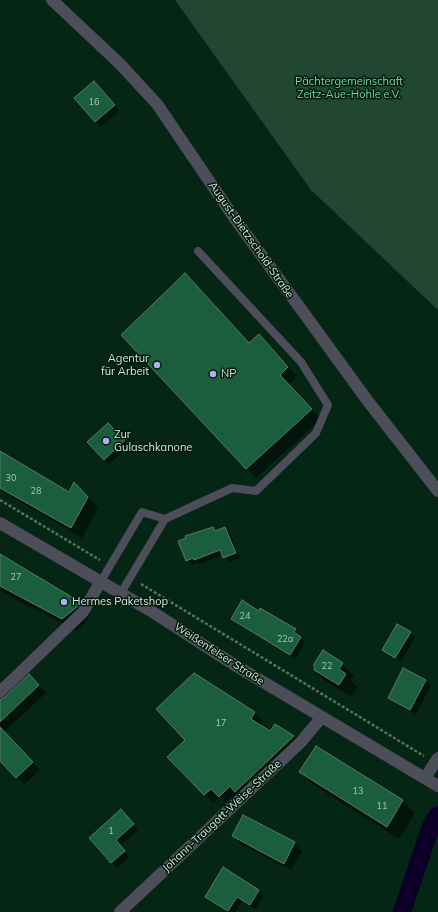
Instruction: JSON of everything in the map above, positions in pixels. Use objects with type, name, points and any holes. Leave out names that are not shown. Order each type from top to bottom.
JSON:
[{"type":"street","name":"August-Dietzschold-Straße","points":[[52,0],[120,64],[157,104],[287,291],[367,400],[438,491]]},
{"type":"street","name":"Weißenfelser Straße","points":[[0,523],[121,593],[321,718],[438,786]]},
{"type":"street","points":[[0,692],[83,612],[101,581]]},
{"type":"street","name":"Johann-Traugott-Weise-Straße","points":[[120,912],[301,742],[321,718]]},
{"type":"street","points":[[425,778],[436,761]]},
{"type":"lane","points":[[121,593],[165,519],[232,488],[256,491],[316,433],[328,405],[301,362],[198,251]]},
{"type":"lane","points":[[101,581],[142,512],[165,519]]},
{"type":"path","points":[[0,500],[110,565]]},
{"type":"path","points":[[130,577],[422,754],[436,761]]},
{"type":"green space","name":"Pächtergemeinschaft Zeitz-Aue-Hohle e.V.","points":[[175,0],[438,0],[438,310],[311,190]]},
{"type":"building","points":[[94,81],[115,105],[95,122],[74,98]]},
{"type":"building","points":[[185,273],[249,343],[259,334],[288,367],[280,375],[312,409],[246,469],[121,335]]},
{"type":"building","name":"Zur Gulaschkanone","points":[[108,423],[125,440],[104,460],[87,442]]},
{"type":"building","points":[[0,451],[69,492],[74,482],[88,497],[71,528],[0,488]]},
{"type":"building","points":[[213,527],[215,531],[225,527],[236,553],[223,558],[220,550],[194,560],[193,558],[186,561],[178,541],[186,538],[185,536]]},
{"type":"building","points":[[0,554],[80,602],[77,607],[62,619],[0,586]]},
{"type":"building","points":[[242,600],[259,611],[260,608],[296,629],[294,632],[301,637],[290,655],[231,619]]},
{"type":"building","points":[[397,624],[411,632],[395,658],[382,650]]},
{"type":"building","points":[[323,650],[343,663],[339,669],[346,674],[339,685],[314,670],[314,664]]},
{"type":"building","points":[[403,668],[426,680],[410,710],[388,698]]},
{"type":"building","points":[[194,673],[255,712],[251,719],[270,731],[275,724],[294,736],[235,792],[230,786],[219,797],[211,789],[204,795],[167,757],[185,740],[156,709]]},
{"type":"building","points":[[29,674],[39,685],[0,722],[0,700]]},
{"type":"building","points":[[0,727],[33,762],[16,778],[0,761]]},
{"type":"building","points":[[316,746],[403,800],[387,827],[299,772]]},
{"type":"building","points":[[121,809],[134,824],[116,840],[125,851],[111,863],[89,838]]},
{"type":"building","points":[[243,815],[295,842],[284,864],[232,836]]},
{"type":"building","points":[[223,867],[259,890],[250,905],[237,897],[228,911],[205,897]]},
{"type":"waterway","points":[[402,912],[431,826],[438,815]]},
{"type":"place","name":"Agentur für Arbeit","points":[[157,365]]},
{"type":"place","name":"NP","points":[[213,374]]},
{"type":"place","name":"Zur Gulaschkanone","points":[[106,441]]},
{"type":"place","name":"Hermes Paketshop","points":[[64,602]]}]
